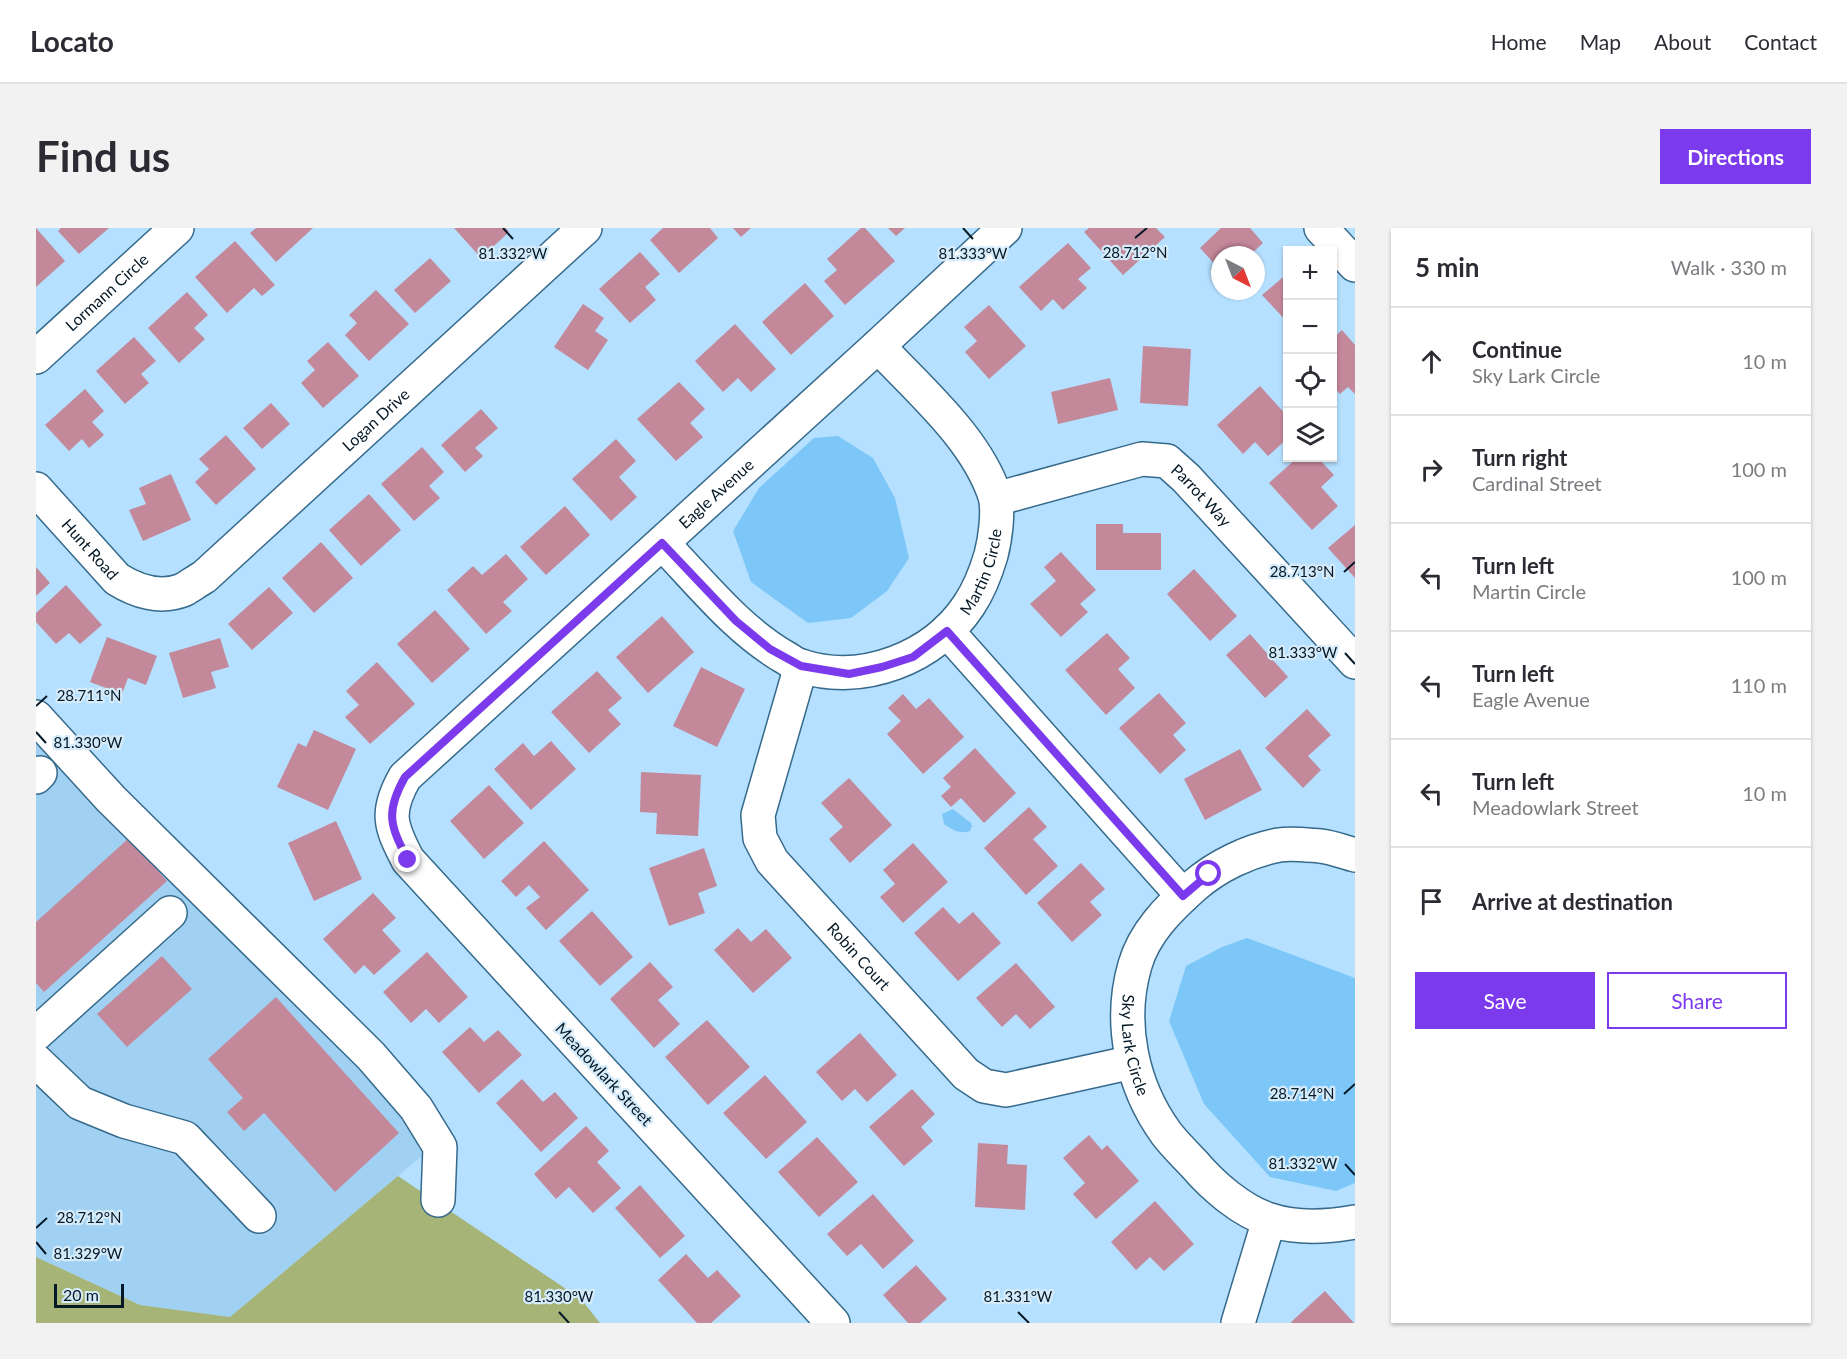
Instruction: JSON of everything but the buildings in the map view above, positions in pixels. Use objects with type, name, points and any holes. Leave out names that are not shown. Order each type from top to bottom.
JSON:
[{"type":"street","name":"Lormann Circle","points":[[36,357],[177,228]]},
{"type":"street","name":"Logan Drive","points":[[156,594],[181,591],[204,577],[585,228]]},
{"type":"street","name":"Eagle Avenue","points":[[391,817],[395,794],[405,777],[1005,228]]},
{"type":"street","points":[[1321,228],[1355,265]]},
{"type":"street","name":"Martin Circle","points":[[662,543],[736,621],[770,649],[801,666],[849,674],[882,667],[913,657],[947,631],[969,606],[986,573],[995,538],[996,499],[982,467],[962,436],[878,346]]},
{"type":"street","name":"Parrot Way","points":[[996,499],[1142,459],[1167,461],[1186,478],[1355,662]]},
{"type":"street","name":"Hunt Road","points":[[36,489],[117,579],[133,589],[156,594]]},
{"type":"street","points":[[947,631],[1183,896]]},
{"type":"street","name":"Robin Court","points":[[801,666],[758,815],[760,838],[772,861],[966,1074],[984,1086],[1006,1090],[1133,1062]]},
{"type":"street","points":[[36,717],[111,800],[371,1056],[416,1108],[440,1147],[438,1200]]},
{"type":"street","name":"Meadowlark Street","points":[[391,817],[396,837],[408,860],[833,1323]]},
{"type":"street","name":"Sky Lark Circle","points":[[1355,855],[1322,846],[1280,845],[1242,857],[1209,874],[1183,896],[1156,924],[1136,963],[1128,992],[1128,1031],[1133,1062],[1146,1101],[1167,1134],[1204,1175],[1232,1200],[1269,1220],[1305,1226],[1355,1222]]},
{"type":"street","points":[[36,1034],[170,913]]},
{"type":"street","points":[[36,1061],[80,1103],[124,1122],[185,1138],[259,1216]]},
{"type":"street","points":[[1238,1323],[1269,1220]]},
{"type":"shaded area","points":[[838,436],[873,458],[895,498],[909,558],[887,591],[851,618],[808,623],[751,582],[733,531],[759,488],[814,438]]},
{"type":"shaded area","points":[[36,709],[435,1145],[230,1317],[140,1305],[36,1257],[36,1077],[86,1092],[36,1044]]},
{"type":"shaded area","points":[[953,809],[971,823],[970,831],[959,832],[944,824],[942,814]]},
{"type":"shaded area","points":[[1247,938],[1355,978],[1355,1183],[1336,1191],[1270,1177],[1204,1104],[1169,1021],[1186,966],[1222,947]]},
{"type":"green space","points":[[398,1176],[581,1299],[600,1323],[36,1323],[36,1257],[140,1305],[230,1317]]},
{"type":"route","points":[[408,860],[396,837],[391,817],[395,794],[405,777],[662,543],[736,621],[770,649],[801,666],[849,674],[882,667],[913,657],[947,631],[1183,896],[1209,874]]}]
